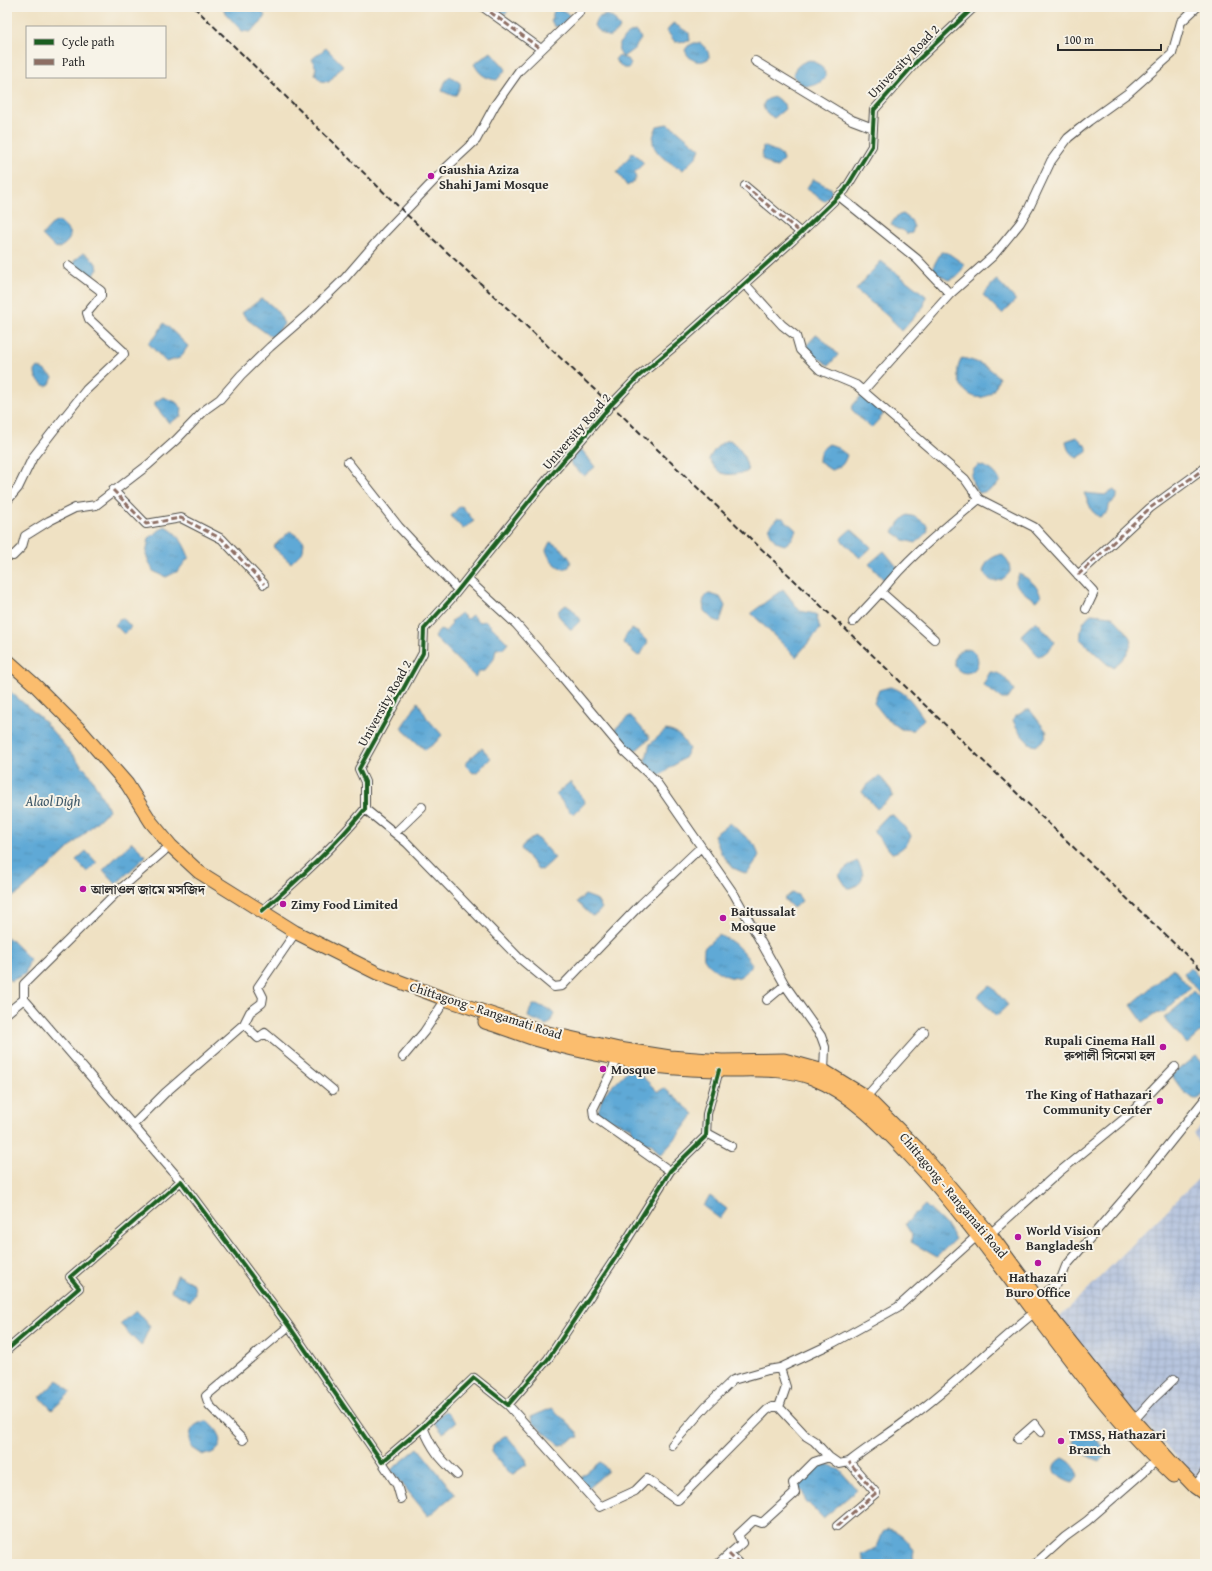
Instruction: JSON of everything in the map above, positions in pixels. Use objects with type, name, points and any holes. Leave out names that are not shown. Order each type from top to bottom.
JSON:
[{"type":"highway","name":"Chittagong - Rangamati Road","points":[[7,660],[36,685],[80,730],[127,784],[150,822],[171,846],[200,872],[295,932],[377,973],[445,999],[548,1033],[619,1049],[670,1057],[722,1061],[784,1060],[824,1071],[866,1097],[917,1148],[984,1235],[1122,1423],[1185,1487],[1205,1503]]},
{"type":"highway","name":"Chittagong - Rangamati Road","points":[[7,670],[64,723],[94,756],[120,788],[138,818],[164,851],[198,880],[333,960],[359,973],[537,1040],[654,1066],[793,1072],[813,1079],[843,1095],[859,1106],[890,1134],[984,1235]]},
{"type":"highway","name":"Chittagong - Rangamati Road","points":[[1036,1306],[1077,1351],[1134,1420],[1200,1490]]},
{"type":"street","points":[[483,7],[541,49]]},
{"type":"street","points":[[7,554],[13,556],[22,547],[26,536],[49,521],[75,508],[96,505],[113,490],[148,464],[176,440],[206,409],[220,399],[241,375],[345,278],[384,233],[447,167],[476,140],[495,105],[519,71],[578,14],[582,7]]},
{"type":"street","name":"University Road 2","points":[[365,809],[365,782],[359,769],[423,653],[424,629],[458,590],[534,495],[611,405],[639,376],[745,284],[845,190],[872,146],[874,110],[918,60],[974,7]]},
{"type":"street","points":[[863,391],[950,294],[993,256],[1020,223],[1029,208],[1051,161],[1068,138],[1128,93],[1172,54],[1181,22],[1197,7]]},
{"type":"street","points":[[755,61],[852,120],[873,128]]},
{"type":"street","points":[[745,186],[801,233]]},
{"type":"street","points":[[839,196],[917,259],[950,294]]},
{"type":"street","points":[[7,501],[18,488],[33,458],[54,430],[86,390],[124,354],[123,351],[89,318],[87,313],[101,296],[101,291],[68,266]]},
{"type":"street","points":[[745,284],[782,325],[796,336],[800,350],[820,370],[856,385],[965,479],[979,499],[1034,527],[1094,592],[1086,610]]},
{"type":"street","points":[[348,462],[399,526],[458,590]]},
{"type":"street","points":[[1078,575],[1150,508],[1205,468]]},
{"type":"street","points":[[113,490],[146,524],[181,518],[222,539],[264,584]]},
{"type":"street","points":[[853,622],[892,578],[934,538],[979,499]]},
{"type":"street","points":[[467,579],[516,624],[624,751],[655,780],[734,894],[785,985],[821,1036],[825,1047],[824,1071]]},
{"type":"street","points":[[881,592],[934,639]]},
{"type":"street","points":[[395,833],[422,807]]},
{"type":"street","points":[[262,911],[303,876],[346,833],[365,809],[407,843],[518,957],[554,987],[562,986],[641,904],[701,847]]},
{"type":"street","points":[[164,851],[118,892],[24,984],[24,999],[181,1181],[289,1326],[397,1485],[401,1499]]},
{"type":"street","points":[[133,1125],[165,1093],[244,1024],[250,1012],[262,1003],[262,997],[258,987],[293,936]]},
{"type":"street","points":[[767,1000],[785,985]]},
{"type":"street","points":[[7,1013],[24,999]]},
{"type":"street","points":[[402,1057],[424,1032],[442,1005]]},
{"type":"street","points":[[244,1024],[258,1038],[264,1033],[333,1090]]},
{"type":"street","points":[[866,1097],[924,1032]]},
{"type":"street","points":[[618,1058],[593,1109],[594,1117],[670,1171]]},
{"type":"street","points":[[672,1445],[706,1406],[733,1380],[780,1368],[833,1343],[898,1307],[1130,1114],[1175,1067]]},
{"type":"street","points":[[508,1405],[548,1359],[618,1254],[670,1171],[704,1139],[707,1134],[707,1114],[719,1070]]},
{"type":"street","points":[[382,1462],[424,1427],[474,1378],[508,1405],[600,1507],[635,1491],[647,1478],[678,1500],[767,1410],[772,1407],[779,1407],[806,1436],[814,1440],[829,1457],[839,1464],[849,1462],[912,1417],[1003,1338],[1036,1306],[1061,1280],[1066,1266],[1136,1185],[1205,1099]]},
{"type":"street","points":[[707,1134],[730,1146]]},
{"type":"street","points":[[7,1350],[78,1288],[70,1277],[181,1181]]},
{"type":"street","points":[[243,1440],[209,1405],[206,1396],[289,1326]]},
{"type":"street","points":[[779,1407],[786,1387],[780,1368]]},
{"type":"street","points":[[1134,1420],[1174,1379]]},
{"type":"street","points":[[1018,1439],[1035,1424],[1041,1432]]},
{"type":"street","points":[[424,1427],[429,1442],[437,1454],[457,1475]]},
{"type":"street","points":[[718,1564],[742,1543],[738,1535],[754,1520],[762,1523],[795,1493],[793,1483],[814,1462],[829,1457]]},
{"type":"street","points":[[1035,1564],[1157,1460]]},
{"type":"street","points":[[837,1526],[876,1493],[849,1462]]},
{"type":"street","points":[[1200,1490],[1205,1472]]},
{"type":"street","points":[[729,1554],[739,1564]]},
{"type":"shaded area","points":[[1205,1121],[1205,1148],[1193,1134]]},
{"type":"shaded area","points":[[1205,1172],[1205,1468],[1197,1478],[1139,1419],[1057,1320]]},
{"type":"water","points":[[223,7],[255,7],[265,15],[261,23],[250,32],[242,31],[225,13]]},
{"type":"water","points":[[495,7],[510,7],[505,14]]},
{"type":"water","points":[[555,8],[567,13],[570,16],[559,27],[554,26],[551,20]]},
{"type":"water","points":[[608,15],[614,19],[620,28],[610,36],[604,35],[594,26],[599,18]]},
{"type":"water","points":[[673,23],[689,33],[690,41],[675,42],[667,31]]},
{"type":"water","points":[[635,31],[639,34],[641,39],[634,49],[623,57],[620,53],[619,46],[623,38]]},
{"type":"water","points":[[694,43],[700,43],[704,46],[708,51],[709,58],[702,61],[695,61],[689,57],[685,50],[688,46]]},
{"type":"water","points":[[326,48],[343,65],[329,82],[321,81],[315,75],[316,68],[312,59]]},
{"type":"water","points":[[491,52],[506,69],[497,80],[483,75],[478,71],[474,64]]},
{"type":"water","points":[[618,56],[627,59],[631,63],[629,68],[623,68],[615,60]]},
{"type":"water","points":[[810,60],[823,68],[826,77],[818,84],[804,86],[796,80],[793,75],[795,69],[799,65]]},
{"type":"water","points":[[450,76],[460,83],[460,87],[456,95],[442,91],[445,82]]},
{"type":"water","points":[[775,97],[784,104],[785,109],[774,118],[766,112],[763,106],[764,103],[770,98]]},
{"type":"water","points":[[667,124],[676,129],[700,149],[697,156],[683,170],[663,158],[655,149],[653,144],[653,135],[657,126]]},
{"type":"water","points":[[763,146],[782,156],[783,161],[777,167],[772,166],[762,159]]},
{"type":"water","points":[[633,152],[644,163],[634,173],[636,178],[627,186],[617,172]]},
{"type":"water","points":[[813,179],[830,188],[832,193],[824,201],[806,189]]},
{"type":"water","points":[[903,214],[911,220],[914,227],[912,233],[907,234],[903,230],[897,229],[891,224],[897,216]]},
{"type":"water","points":[[58,221],[69,231],[70,234],[68,241],[59,248],[54,247],[42,235],[51,225]]},
{"type":"water","points":[[941,252],[948,253],[964,264],[960,273],[954,278],[948,280],[938,274],[933,267]]},
{"type":"water","points":[[83,253],[92,259],[98,269],[90,278],[73,265],[74,261]]},
{"type":"water","points":[[881,261],[926,296],[924,306],[902,331],[886,315],[856,290]]},
{"type":"water","points":[[997,280],[1015,299],[1015,301],[1002,314],[983,295]]},
{"type":"water","points":[[261,299],[275,309],[280,315],[284,324],[273,338],[248,320],[242,313]]},
{"type":"water","points":[[164,323],[188,346],[180,358],[166,362],[148,343],[156,336]]},
{"type":"water","points":[[816,335],[818,335],[838,355],[829,365],[806,348]]},
{"type":"water","points":[[962,358],[982,365],[991,370],[999,378],[993,390],[986,396],[977,397],[969,394],[963,388],[958,379],[958,369]]},
{"type":"water","points":[[38,367],[53,377],[50,384],[46,386],[38,380],[35,371]]},
{"type":"water","points":[[862,395],[882,412],[883,415],[871,428],[852,410],[853,405]]},
{"type":"water","points":[[163,397],[176,402],[182,408],[181,416],[169,423],[155,406],[155,402]]},
{"type":"water","points":[[1077,437],[1087,447],[1087,452],[1077,458],[1069,451],[1066,441]]},
{"type":"water","points":[[730,440],[742,454],[746,461],[748,471],[735,474],[722,473],[717,470],[709,459],[720,444]]},
{"type":"water","points":[[829,444],[835,446],[847,455],[842,465],[831,470],[819,462],[821,452]]},
{"type":"water","points":[[582,450],[595,467],[584,476],[571,464],[570,460],[575,454]]},
{"type":"water","points":[[978,465],[992,470],[1000,481],[991,489],[979,493],[973,484],[971,476],[974,469]]},
{"type":"water","points":[[1114,490],[1117,493],[1117,498],[1109,505],[1107,513],[1099,517],[1092,511],[1084,493],[1105,495]]},
{"type":"water","points":[[462,506],[474,521],[463,529],[451,516],[459,507]]},
{"type":"water","points":[[907,515],[916,517],[927,525],[928,531],[916,543],[904,540],[893,532]]},
{"type":"water","points":[[777,518],[783,518],[796,530],[792,539],[785,545],[776,541],[770,532],[769,528]]},
{"type":"water","points":[[165,526],[174,532],[180,539],[189,557],[178,571],[166,577],[153,571],[146,555],[149,538]]},
{"type":"water","points":[[851,529],[871,548],[860,558],[841,540],[842,537]]},
{"type":"water","points":[[290,531],[304,541],[303,551],[291,563],[273,547]]},
{"type":"water","points":[[550,542],[565,552],[571,561],[569,567],[563,569],[554,564],[550,559],[546,550]]},
{"type":"water","points":[[884,551],[898,568],[885,581],[869,564]]},
{"type":"water","points":[[1001,554],[1010,566],[1010,572],[1002,580],[991,581],[983,572],[984,568],[989,560]]},
{"type":"water","points":[[1019,574],[1029,580],[1037,588],[1041,596],[1037,601],[1027,595],[1015,584]]},
{"type":"water","points":[[783,589],[800,611],[816,614],[820,629],[796,657],[751,613]]},
{"type":"water","points":[[710,594],[720,597],[725,606],[720,622],[712,619],[704,611],[703,603],[705,595]]},
{"type":"water","points":[[566,605],[572,609],[581,620],[572,629],[570,629],[558,615],[559,610]]},
{"type":"water","points":[[461,613],[467,619],[472,615],[479,622],[486,621],[508,643],[504,648],[496,649],[494,659],[484,671],[479,671],[475,677],[434,637],[440,630],[445,632],[452,624],[451,622]]},
{"type":"water","points":[[1091,614],[1112,616],[1124,629],[1132,641],[1125,656],[1113,667],[1107,664],[1081,640],[1082,626]]},
{"type":"water","points":[[122,617],[131,627],[124,634],[115,625]]},
{"type":"water","points":[[1036,621],[1055,642],[1050,649],[1038,656],[1021,635]]},
{"type":"water","points":[[632,629],[639,633],[648,642],[641,654],[638,656],[623,643],[626,635]]},
{"type":"water","points":[[966,649],[974,653],[978,661],[974,669],[966,673],[958,669],[954,661],[958,653]]},
{"type":"water","points":[[990,672],[1001,675],[1014,690],[1008,699],[1002,699],[983,685]]},
{"type":"water","points":[[890,687],[906,695],[924,719],[913,730],[901,729],[886,718],[874,703],[879,690]]},
{"type":"water","name":"Alaol Digh","points":[[7,689],[41,718],[90,775],[109,810],[49,867],[19,893],[7,900]]},
{"type":"water","points":[[418,702],[427,718],[442,735],[435,743],[425,750],[401,728]]},
{"type":"water","points":[[1030,710],[1047,732],[1045,738],[1036,746],[1029,743],[1019,731],[1013,720],[1016,716]]},
{"type":"water","points":[[629,716],[631,716],[650,738],[634,752],[631,752],[615,732],[617,727]]},
{"type":"water","points":[[666,730],[680,736],[689,749],[684,758],[659,776],[651,770],[645,762],[650,744]]},
{"type":"water","points":[[482,748],[491,758],[477,772],[473,773],[466,766],[466,762]]},
{"type":"water","points":[[879,776],[891,790],[893,796],[877,809],[862,792],[865,787]]},
{"type":"water","points":[[570,782],[584,799],[585,803],[574,814],[571,813],[556,794]]},
{"type":"water","points":[[892,814],[911,836],[904,847],[892,853],[874,832],[874,830],[888,815]]},
{"type":"water","points":[[730,823],[755,845],[759,856],[747,874],[733,868],[721,853],[714,835]]},
{"type":"water","points":[[535,836],[555,858],[542,870],[538,869],[521,849],[522,846]]},
{"type":"water","points":[[132,842],[146,856],[116,884],[103,870]]},
{"type":"water","points":[[86,851],[97,863],[87,872],[76,860]]},
{"type":"water","points":[[857,861],[863,873],[862,879],[857,885],[847,888],[839,875],[846,868]]},
{"type":"water","points":[[792,893],[798,895],[802,901],[793,908],[784,899]]},
{"type":"water","points":[[585,895],[596,899],[602,908],[597,914],[592,916],[577,902]]},
{"type":"water","points":[[718,935],[738,946],[752,964],[747,972],[741,976],[735,978],[725,975],[714,969],[706,962],[704,958],[704,948]]},
{"type":"water","points":[[7,938],[9,938],[30,959],[25,974],[11,981],[7,977]]},
{"type":"water","points":[[1190,967],[1205,984],[1205,995],[1202,996],[1184,973]]},
{"type":"water","points":[[1173,968],[1190,988],[1163,1013],[1158,1012],[1143,1022],[1131,1005]]},
{"type":"water","points":[[990,985],[1008,1005],[996,1016],[978,996]]},
{"type":"water","points":[[1193,991],[1205,1004],[1205,1028],[1187,1044],[1164,1018],[1181,1004]]},
{"type":"water","points":[[533,1005],[544,1007],[554,1014],[550,1023],[546,1025],[528,1017]]},
{"type":"water","points":[[1195,1056],[1205,1064],[1206,1079],[1204,1093],[1200,1098],[1196,1099],[1191,1098],[1186,1094],[1172,1075]]},
{"type":"water","points":[[628,1070],[638,1072],[658,1092],[664,1088],[694,1114],[674,1141],[660,1155],[652,1144],[636,1142],[631,1127],[597,1115],[603,1095]]},
{"type":"water","points":[[710,1196],[727,1209],[720,1219],[703,1206]]},
{"type":"water","points":[[925,1205],[946,1225],[955,1239],[937,1257],[911,1242],[912,1235],[905,1224]]},
{"type":"water","points":[[177,1275],[194,1284],[195,1293],[190,1301],[171,1291]]},
{"type":"water","points":[[136,1310],[150,1326],[141,1346],[120,1324]]},
{"type":"water","points":[[58,1380],[71,1392],[52,1410],[40,1397]]},
{"type":"water","points":[[552,1408],[577,1432],[579,1437],[560,1445],[534,1424],[531,1417]]},
{"type":"water","points":[[445,1411],[456,1422],[443,1433],[433,1421]]},
{"type":"water","points":[[207,1421],[217,1431],[221,1441],[217,1450],[203,1455],[191,1447],[190,1437],[194,1426]]},
{"type":"water","points":[[1084,1430],[1107,1450],[1105,1457],[1099,1461],[1084,1453],[1074,1442],[1078,1434]]},
{"type":"water","points":[[504,1436],[507,1436],[526,1459],[527,1464],[513,1474],[508,1472],[492,1452],[493,1445]]},
{"type":"water","points":[[418,1448],[455,1494],[428,1516],[391,1470]]},
{"type":"water","points":[[1063,1458],[1071,1463],[1076,1471],[1078,1477],[1073,1483],[1063,1479],[1056,1473],[1055,1466]]},
{"type":"water","points":[[600,1462],[608,1471],[588,1488],[581,1477]]},
{"type":"water","points":[[818,1463],[823,1463],[840,1470],[857,1490],[823,1518],[806,1501],[803,1493],[797,1486],[798,1481]]},
{"type":"water","points":[[888,1529],[900,1534],[909,1543],[914,1551],[913,1558],[917,1564],[868,1564],[864,1561],[862,1555],[877,1547],[883,1532]]},
{"type":"railway","points":[[194,7],[404,212],[611,405],[1205,973]]},
{"type":"marked path","points":[[483,7],[541,49]]},
{"type":"marked path","points":[[745,186],[801,233]]},
{"type":"marked path","points":[[1078,575],[1150,508],[1205,468]]},
{"type":"marked path","points":[[113,490],[146,524],[181,518],[222,539],[264,584]]},
{"type":"marked path","points":[[837,1526],[876,1493],[849,1462]]},
{"type":"marked path","points":[[729,1554],[739,1564]]},
{"type":"cycle path","points":[[262,911],[316,862],[365,809],[365,782],[359,769],[423,653],[424,629],[451,599],[534,495],[611,405],[639,376],[682,340],[793,240],[845,190],[872,146],[874,110],[918,60],[974,7]]},
{"type":"cycle path","points":[[7,1350],[79,1288],[70,1277],[181,1181],[289,1326],[382,1462],[423,1427],[474,1378],[508,1405],[548,1359],[618,1254],[670,1171],[706,1136],[707,1114],[719,1070]]},
{"type":"place","name":"Gaushia Aziza Shahi Jami Mosque","points":[[431,176]]},
{"type":"place","name":"আলাওল জামে মসজিদ","points":[[83,889]]},
{"type":"place","name":"Zimy Food Limited","points":[[283,904]]},
{"type":"place","name":"Baitussalat Mosque","points":[[723,918]]},
{"type":"place","name":"Rupali Cinema Hall রুপালী সিনেমা হল","points":[[1163,1047]]},
{"type":"place","name":"Mosque","points":[[603,1069]]},
{"type":"place","name":"The King of Hathazari Community Center","points":[[1160,1101]]},
{"type":"place","name":"World Vision Bangladesh","points":[[1018,1237]]},
{"type":"place","name":"Hathazari Buro Office","points":[[1038,1263]]},
{"type":"place","name":"TMSS, Hathazari Branch","points":[[1061,1441]]}]
